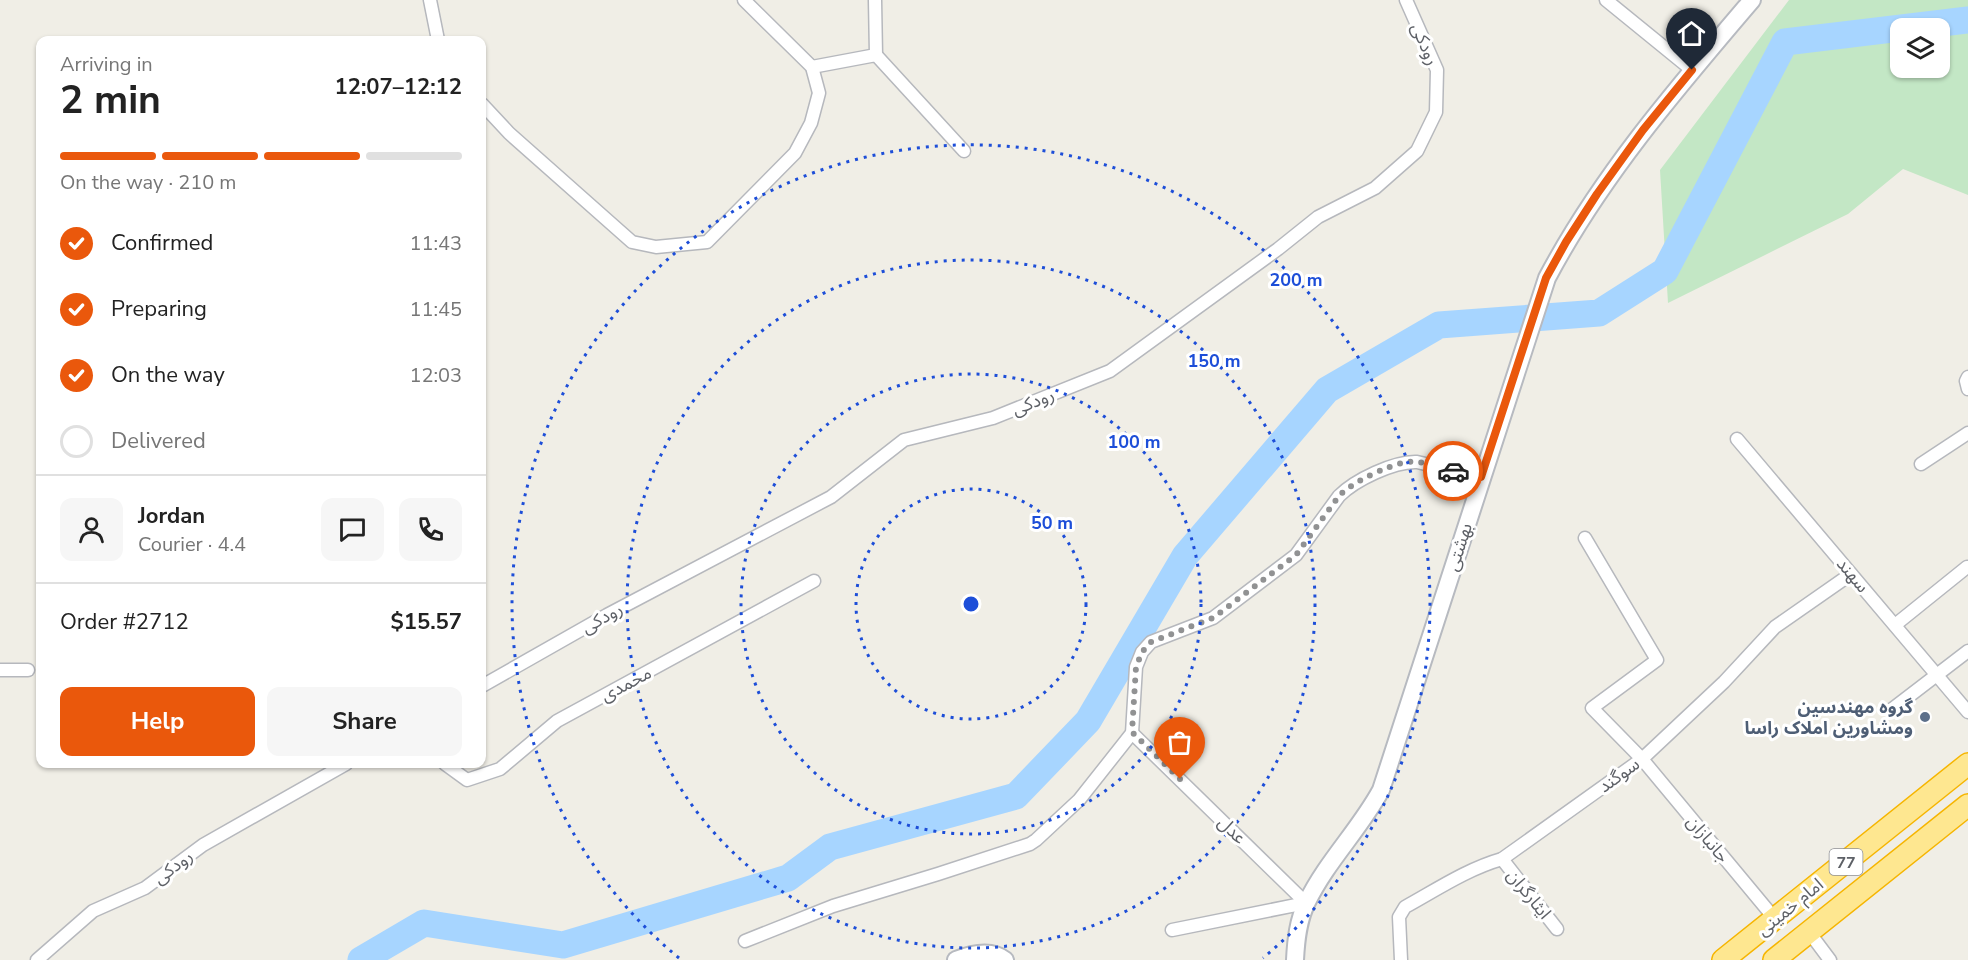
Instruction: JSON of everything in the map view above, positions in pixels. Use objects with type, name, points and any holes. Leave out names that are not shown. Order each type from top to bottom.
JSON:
[{"type":"highway","name":"امام خمینی","points":[[1724,960],[1968,764]]},
{"type":"highway","name":"امام خمینی","points":[[1774,960],[1968,805]]},
{"type":"street","points":[[430,0],[437,36]]},
{"type":"street","points":[[486,108],[509,133],[632,242],[656,247],[707,242],[795,153],[811,123],[819,93],[812,67],[744,0]]},
{"type":"street","points":[[874,0],[876,55],[964,151]]},
{"type":"street","name":"رودکی","points":[[486,684],[607,615],[831,496],[904,440],[993,418],[1110,371],[1278,249],[1318,217],[1375,188],[1418,151],[1436,112],[1437,70],[1406,0]]},
{"type":"street","points":[[1606,0],[1692,70]]},
{"type":"street","name":"بهشتی","points":[[1295,960],[1297,933],[1306,903],[1339,850],[1381,790],[1546,278],[1597,194],[1643,130],[1752,0]]},
{"type":"street","points":[[812,67],[876,55]]},
{"type":"street","points":[[1968,377],[1966,381],[1968,390]]},
{"type":"street","points":[[1921,464],[1968,433]]},
{"type":"street","name":"سهند","points":[[1737,439],[1968,712]]},
{"type":"street","points":[[745,941],[833,906],[1030,844],[1079,800],[1132,732],[1136,667],[1142,652],[1151,642],[1213,618],[1296,555],[1339,496],[1347,488],[1371,475],[1407,462],[1417,462],[1481,477]]},
{"type":"street","name":"جانبازان","points":[[1585,538],[1657,660],[1592,708],[1642,759],[1775,919]]},
{"type":"street","points":[[1894,625],[1967,567]]},
{"type":"street","name":"سوگند","points":[[1401,960],[1399,917],[1405,907],[1488,863],[1502,860],[1642,759],[1724,682],[1775,627],[1851,574]]},
{"type":"street","name":"محمدی","points":[[450,768],[467,780],[500,769],[557,721],[814,581]]},
{"type":"street","points":[[1891,710],[1968,651]]},
{"type":"street","points":[[0,670],[28,669]]},
{"type":"street","name":"عدل","points":[[1132,732],[1306,903]]},
{"type":"street","name":"رودکی","points":[[37,960],[93,912],[145,888],[203,845],[339,768]]},
{"type":"street","name":"ایثارگران","points":[[1502,860],[1557,929]]},
{"type":"street","points":[[1172,930],[1306,903]]},
{"type":"street","points":[[1809,932],[1830,960]]},
{"type":"street","points":[[956,960],[982,954],[1000,956],[1005,960]]},
{"type":"green space","points":[[1789,0],[1968,0],[1968,195],[1903,169],[1848,214],[1668,303],[1660,170]]},
{"type":"waterway","points":[[361,960],[424,923],[563,945],[788,878],[830,847],[1016,796],[1088,721],[1185,556],[1327,390],[1439,325],[1599,313],[1665,271],[1785,42],[1968,20]]},
{"type":"way so far","points":[[1180,779],[1132,732],[1136,667],[1142,652],[1151,642],[1203,623],[1225,611],[1296,555],[1347,488],[1371,475],[1407,462],[1417,462],[1453,471]]},
{"type":"place","name":"گروه مهندسین ومشاورین املاک راسا","points":[[1925,717]]},
{"type":"route","points":[[1453,471],[1481,477],[1546,278],[1597,194],[1643,130],[1692,70]]}]
